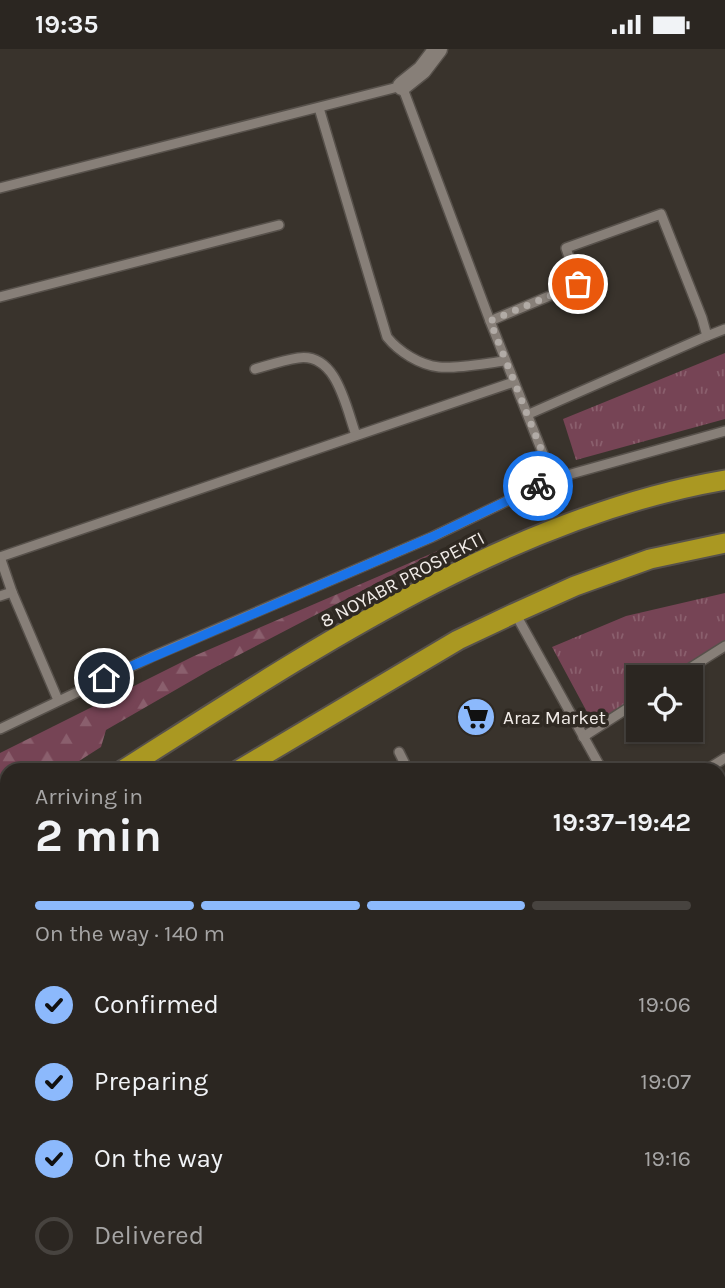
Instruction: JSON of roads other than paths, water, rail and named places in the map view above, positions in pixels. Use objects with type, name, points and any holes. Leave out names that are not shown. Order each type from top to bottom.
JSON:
[{"type":"highway","name":"8 NOYABR PROSPEKTI","points":[[134,763],[345,633],[430,586],[558,528],[635,501],[725,480]]},
{"type":"highway","points":[[251,763],[458,640],[515,613],[575,586],[650,559],[725,543]]},
{"type":"street","points":[[402,86],[422,70],[438,49]]},
{"type":"lane","points":[[0,188],[402,86],[505,361],[529,414],[553,479]]},
{"type":"lane","points":[[318,108],[387,338],[396,348],[416,360],[439,367],[505,361]]},
{"type":"lane","points":[[490,321],[578,284],[566,248],[661,214],[707,336]]},
{"type":"lane","points":[[0,297],[279,225]]},
{"type":"lane","points":[[529,414],[725,329]]},
{"type":"lane","points":[[255,369],[300,357],[319,360],[334,375],[356,435]]},
{"type":"lane","points":[[58,700],[0,557],[514,382]]},
{"type":"lane","points":[[0,729],[151,657],[432,537],[553,479],[725,431]]},
{"type":"lane","points":[[0,596],[12,592]]},
{"type":"lane","points":[[515,613],[598,763]]},
{"type":"lane","points":[[695,665],[725,646]]},
{"type":"lane","points":[[583,737],[626,709]]},
{"type":"lane","points":[[399,752],[404,763]]},
{"type":"place","name":"Araz Market","points":[[476,717]]}]
